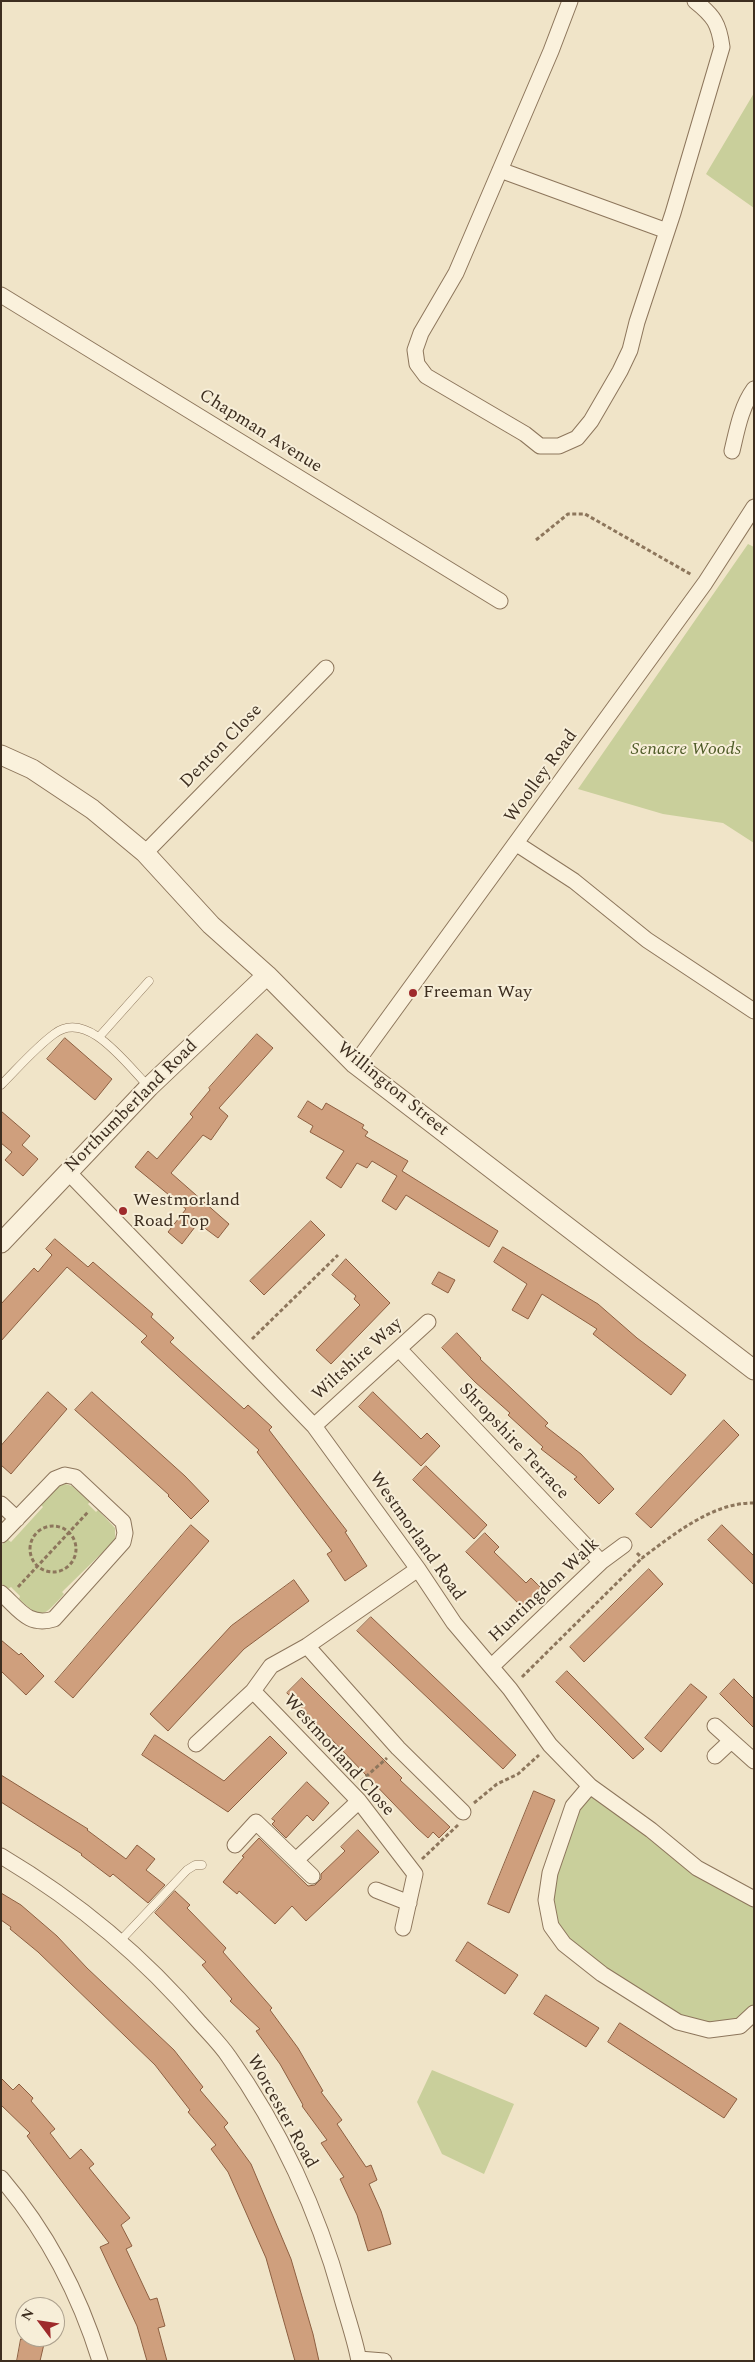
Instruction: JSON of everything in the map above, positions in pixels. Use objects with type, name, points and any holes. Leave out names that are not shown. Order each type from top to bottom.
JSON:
[{"type":"street","points":[[570,1],[551,51],[456,273],[421,333],[415,350],[417,364],[426,376],[525,434],[540,446],[560,446],[577,438],[591,421],[630,350],[722,47],[720,28],[708,11],[695,1]]},
{"type":"street","points":[[500,170],[667,231]]},
{"type":"street","name":"Chapman Avenue","points":[[1,294],[500,601]]},
{"type":"street","points":[[732,451],[739,419],[748,396],[754,388]]},
{"type":"street","name":"Woolley Road","points":[[355,1064],[748,526],[754,507]]},
{"type":"street","name":"Denton Close","points":[[145,853],[326,668]]},
{"type":"street","name":"Willington Street","points":[[1,755],[32,769],[92,809],[145,853],[211,925],[267,975],[355,1064],[754,1370]]},
{"type":"street","points":[[517,844],[574,881],[647,940],[754,1011]]},
{"type":"street","name":"Northumberland Road","points":[[1,1243],[148,1087],[267,975]]},
{"type":"street","name":"Westmorland Road","points":[[68,1172],[314,1426],[418,1569],[454,1623],[492,1666],[550,1745],[590,1786],[651,1830],[697,1868],[754,1899]]},
{"type":"street","name":"Wiltshire Way","points":[[314,1426],[428,1322]]},
{"type":"street","name":"Shropshire Terrace","points":[[399,1349],[601,1562]]},
{"type":"street","points":[[1,1535],[55,1479],[65,1475],[75,1477],[123,1522],[125,1533],[123,1542],[54,1619],[42,1623],[32,1621],[4,1595]]},
{"type":"street","points":[[1,1504],[17,1519]]},
{"type":"street","name":"Huntingdon Walk","points":[[492,1666],[601,1562],[624,1545]]},
{"type":"street","points":[[196,1744],[253,1691],[271,1666],[307,1646],[418,1569]]},
{"type":"street","points":[[307,1646],[398,1748],[463,1812]]},
{"type":"street","name":"Westmorland Close","points":[[253,1691],[355,1796],[415,1874],[403,1928]]},
{"type":"street","points":[[715,1726],[754,1761]]},
{"type":"street","points":[[715,1756],[732,1741]]},
{"type":"street","points":[[590,1786],[573,1806],[550,1873],[546,1900],[551,1926],[564,1944],[602,1974],[678,2022],[710,2030],[740,2026],[754,2013]]},
{"type":"street","points":[[296,1860],[355,1796]]},
{"type":"street","points":[[235,1846],[256,1822],[312,1876]]},
{"type":"street","name":"Worcester Road","points":[[1,1856],[88,1915],[119,1942],[176,1995],[229,2056],[262,2108],[293,2166],[330,2255],[359,2360]]},
{"type":"street","points":[[376,1890],[409,1903]]},
{"type":"street","points":[[1,2178],[52,2247],[85,2317],[100,2361]]},
{"type":"street","points":[[359,2360],[384,2361]]},
{"type":"lane","points":[[99,1037],[149,981]]},
{"type":"lane","points":[[1,1085],[55,1033],[71,1026],[85,1028],[99,1037],[148,1087]]},
{"type":"lane","points":[[119,1942],[187,1870],[195,1865],[202,1865]]},
{"type":"path","points":[[536,540],[568,514],[585,514],[705,583]]},
{"type":"path","points":[[241,1350],[338,1255]]},
{"type":"path","points":[[4,1595],[37,1566],[100,1500]]},
{"type":"path","points":[[510,1689],[642,1558],[683,1527],[738,1503],[754,1503]]},
{"type":"path","points":[[47,1526],[54,1526],[69,1532],[77,1548],[71,1564],[55,1572],[44,1570],[37,1566],[30,1549],[31,1542],[37,1532],[47,1526]]},
{"type":"path","points":[[624,1545],[628,1543],[642,1558]]},
{"type":"path","points":[[355,1796],[398,1748]]},
{"type":"green space","points":[[754,93],[754,208],[706,174]]},
{"type":"green space","name":"Senacre Woods","points":[[748,544],[754,547],[754,843],[723,823],[663,814],[578,789]]},
{"type":"green space","points":[[65,1484],[72,1486],[90,1502],[88,1504],[96,1512],[98,1510],[115,1528],[115,1540],[62,1592],[64,1594],[47,1611],[38,1613],[19,1599],[20,1596],[11,1587],[8,1589],[1,1583],[1,1546],[7,1539],[11,1542],[43,1507],[41,1505],[59,1486]]},
{"type":"green space","points":[[590,1786],[754,1899],[754,2013],[740,2026],[678,2022],[551,1926],[550,1873]]},
{"type":"green space","points":[[432,2070],[514,2104],[484,2174],[442,2154],[417,2102]]},
{"type":"building","points":[[257,1034],[273,1048],[219,1108],[228,1116],[211,1140],[203,1135],[171,1173],[229,1224],[218,1238],[198,1223],[182,1244],[168,1232],[186,1209],[135,1167],[148,1151],[157,1159],[193,1117],[190,1114],[210,1090],[209,1088]]},
{"type":"building","points":[[65,1038],[112,1079],[95,1100],[47,1059]]},
{"type":"building","points":[[308,1101],[322,1110],[326,1103],[364,1125],[362,1128],[368,1132],[365,1136],[408,1161],[402,1171],[498,1231],[489,1247],[406,1195],[396,1210],[382,1201],[397,1176],[372,1161],[367,1168],[357,1163],[341,1188],[326,1178],[344,1151],[310,1132],[313,1126],[298,1117]]},
{"type":"building","points":[[1,1111],[30,1136],[22,1145],[38,1159],[23,1176],[5,1160],[12,1152],[1,1143]]},
{"type":"building","points":[[311,1221],[325,1235],[264,1295],[250,1281]]},
{"type":"building","points":[[55,1239],[88,1267],[93,1262],[153,1314],[151,1317],[174,1338],[170,1342],[244,1409],[248,1405],[272,1427],[269,1430],[347,1531],[345,1532],[367,1566],[345,1581],[327,1554],[332,1551],[257,1452],[259,1450],[141,1342],[147,1336],[67,1267],[1,1341],[1,1304],[34,1268],[38,1272],[52,1255],[46,1249]]},
{"type":"building","points":[[503,1247],[598,1304],[637,1338],[686,1375],[671,1395],[593,1334],[597,1329],[542,1294],[528,1319],[512,1310],[527,1284],[494,1262]]},
{"type":"building","points":[[346,1259],[390,1303],[331,1364],[316,1350],[360,1305],[354,1299],[356,1296],[332,1275]]},
{"type":"building","points":[[439,1272],[455,1280],[448,1293],[432,1284]]},
{"type":"building","points":[[457,1333],[480,1359],[548,1423],[545,1426],[581,1454],[614,1489],[599,1504],[574,1479],[577,1477],[541,1449],[543,1447],[508,1415],[510,1413],[475,1382],[442,1348]]},
{"type":"building","points":[[48,1392],[67,1409],[11,1474],[1,1465],[1,1446]]},
{"type":"building","points":[[92,1392],[185,1476],[209,1501],[191,1519],[169,1495],[75,1410]]},
{"type":"building","points":[[373,1392],[421,1439],[427,1433],[440,1446],[421,1466],[359,1407]]},
{"type":"building","points":[[724,1420],[739,1435],[651,1528],[636,1514]]},
{"type":"building","points":[[426,1466],[487,1525],[474,1539],[413,1480]]},
{"type":"building","points":[[191,1525],[209,1541],[73,1698],[55,1682]]},
{"type":"building","points":[[722,1525],[754,1556],[754,1585],[708,1540]]},
{"type":"building","points":[[485,1533],[499,1547],[494,1552],[526,1583],[531,1578],[546,1593],[527,1612],[466,1552]]},
{"type":"building","points":[[649,1569],[663,1584],[584,1662],[570,1647]]},
{"type":"building","points":[[294,1580],[309,1601],[244,1649],[168,1731],[150,1714],[231,1626]]},
{"type":"building","points":[[371,1617],[516,1755],[503,1769],[357,1631]]},
{"type":"building","points":[[1,1640],[19,1655],[21,1653],[44,1676],[26,1695],[1,1671]]},
{"type":"building","points":[[567,1671],[644,1749],[633,1759],[556,1682]]},
{"type":"building","points":[[302,1678],[402,1778],[400,1780],[450,1827],[439,1838],[433,1832],[428,1838],[417,1828],[287,1693]]},
{"type":"building","points":[[734,1679],[754,1699],[754,1728],[720,1694]]},
{"type":"building","points":[[691,1684],[707,1697],[661,1752],[645,1738]]},
{"type":"building","points":[[155,1735],[224,1781],[270,1736],[287,1753],[228,1812],[142,1755]]},
{"type":"building","points":[[1,1775],[88,1829],[126,1859],[137,1845],[155,1859],[146,1870],[165,1885],[148,1903],[113,1874],[110,1877],[82,1854],[1,1802]]},
{"type":"building","points":[[307,1782],[329,1803],[313,1821],[307,1815],[286,1838],[272,1824],[275,1821],[272,1819]]},
{"type":"building","points":[[534,1791],[555,1800],[509,1913],[488,1904]]},
{"type":"building","points":[[358,1830],[379,1852],[306,1921],[292,1906],[275,1924],[239,1891],[237,1894],[223,1882],[244,1857],[242,1856],[259,1838],[308,1886],[315,1885],[321,1879],[321,1874],[345,1851],[341,1847]]},
{"type":"building","points":[[175,1891],[190,1905],[187,1908],[226,1948],[223,1952],[272,2008],[270,2010],[298,2048],[323,2091],[321,2092],[342,2120],[337,2124],[366,2167],[371,2165],[377,2180],[369,2184],[381,2211],[391,2244],[368,2251],[357,2215],[340,2179],[344,2177],[321,2143],[327,2140],[302,2106],[280,2064],[256,2031],[260,2029],[230,2001],[232,1999],[202,1965],[206,1962],[155,1913]]},
{"type":"building","points":[[1,1893],[21,1905],[57,1936],[87,1968],[174,2050],[203,2087],[200,2090],[228,2123],[224,2127],[251,2164],[291,2259],[319,2361],[295,2361],[266,2258],[228,2172],[211,2149],[216,2145],[188,2112],[190,2110],[155,2065],[38,1952],[1,1920]]},
{"type":"building","points":[[468,1942],[518,1975],[505,1994],[456,1961]]},
{"type":"building","points":[[546,1995],[599,2028],[586,2047],[534,2014]]},
{"type":"building","points":[[620,2023],[737,2099],[724,2118],[608,2042]]},
{"type":"building","points":[[1,2078],[13,2090],[19,2084],[33,2098],[31,2101],[55,2129],[50,2133],[70,2159],[81,2149],[94,2164],[89,2168],[130,2218],[121,2225],[132,2246],[126,2249],[150,2300],[157,2298],[165,2326],[158,2328],[167,2361],[147,2361],[137,2326],[100,2247],[109,2243],[27,2136],[30,2133],[1,2105]]},
{"type":"building","points":[[20,2347],[43,2347],[40,2361],[17,2361]]},
{"type":"place","name":"Freeman Way","points":[[413,993]]},
{"type":"place","name":"Westmorland Road Top","points":[[123,1211]]}]
